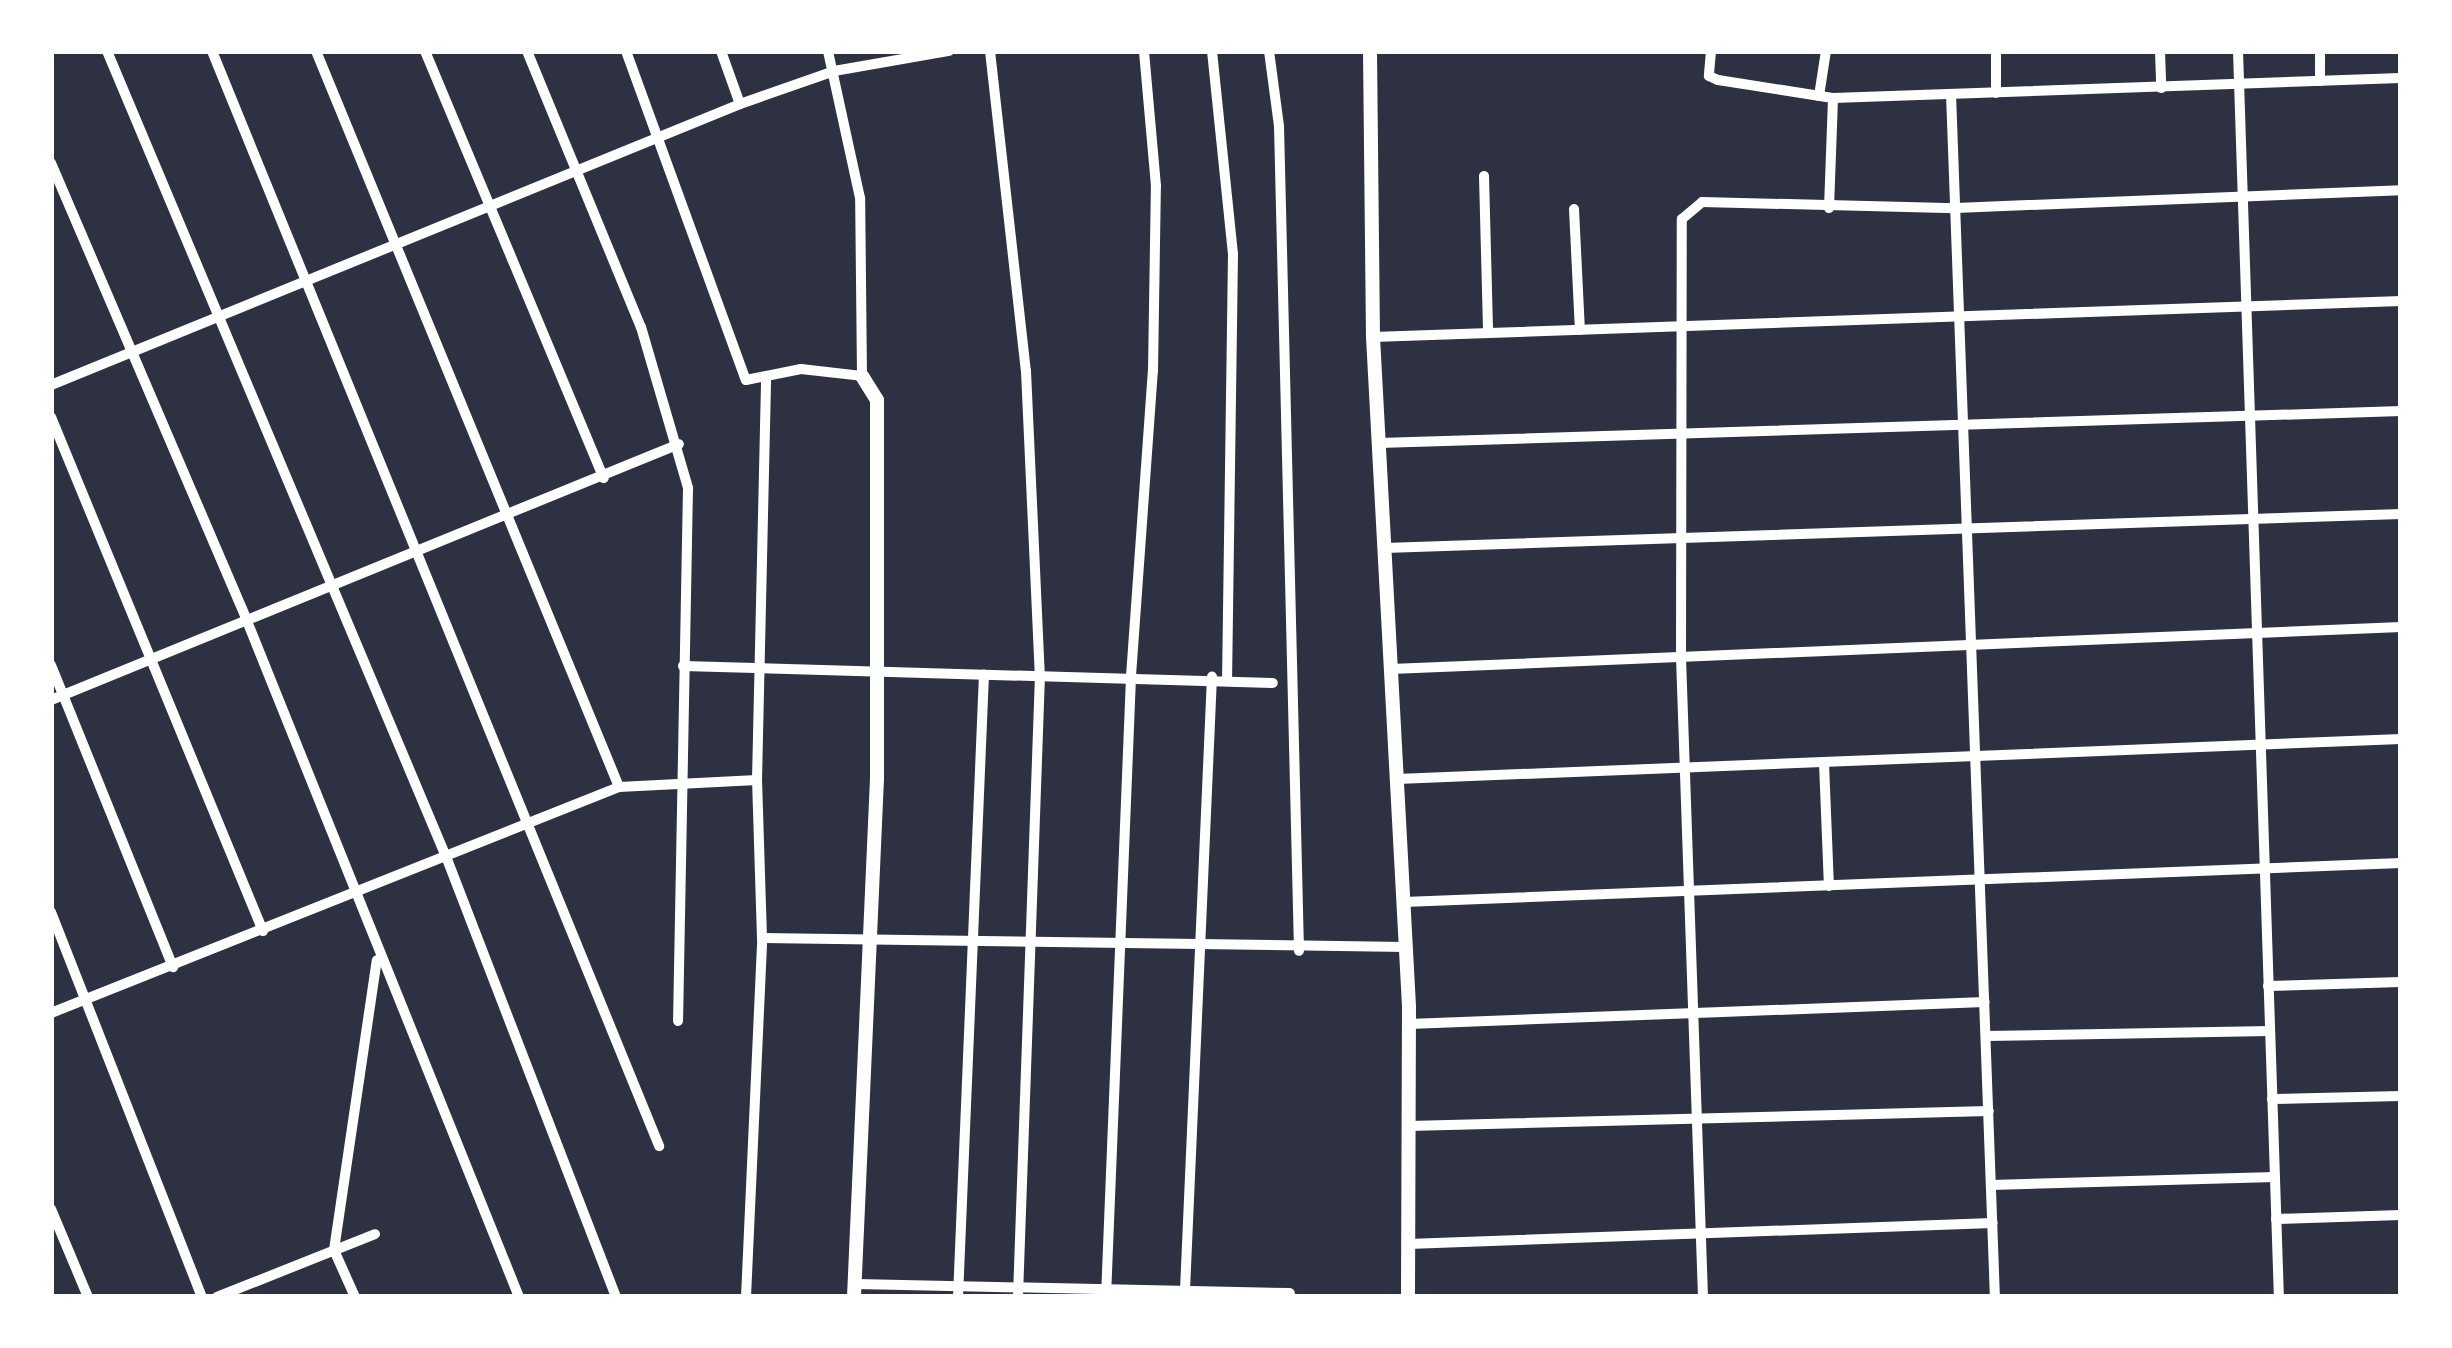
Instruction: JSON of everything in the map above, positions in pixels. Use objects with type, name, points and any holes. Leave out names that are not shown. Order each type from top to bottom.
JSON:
[{"type":"street","points":[[107,51],[329,588],[447,859],[616,1297]]},
{"type":"street","points":[[212,51],[421,551],[659,1146]]},
{"type":"street","points":[[316,51],[513,514],[619,787]]},
{"type":"street","points":[[425,51],[604,478]]},
{"type":"street","points":[[527,51],[640,327],[679,445],[688,488],[682,666],[686,784],[677,1021]]},
{"type":"street","points":[[626,51],[746,380],[801,369],[862,376]]},
{"type":"street","points":[[721,51],[740,104]]},
{"type":"street","points":[[828,51],[860,198],[862,376],[877,400],[877,673],[855,1290],[1290,1293]]},
{"type":"street","points":[[51,386],[573,168],[740,104],[834,71],[949,51]]},
{"type":"street","points":[[990,51],[1026,370],[1040,675],[1035,938],[1018,1294]]},
{"type":"street","points":[[1106,1294],[1132,676],[1154,370],[1156,186],[1144,51]]},
{"type":"street","points":[[1212,51],[1233,254],[1227,679]]},
{"type":"street","points":[[1269,51],[1279,126],[1299,951]]},
{"type":"street","points":[[1370,51],[1373,337],[1409,1024],[1408,1297]]},
{"type":"street","points":[[1711,51],[1708,76],[1718,80],[1834,98],[2401,78]]},
{"type":"street","points":[[1819,96],[1826,51]]},
{"type":"street","points":[[1996,51],[1996,93]]},
{"type":"street","points":[[2160,51],[2161,88]]},
{"type":"street","points":[[2238,51],[2279,1297]]},
{"type":"street","points":[[2320,51],[2320,81]]},
{"type":"street","points":[[1951,94],[1995,1297]]},
{"type":"street","points":[[1829,208],[1834,98]]},
{"type":"street","points":[[51,163],[248,622],[353,896],[519,1297]]},
{"type":"street","points":[[1484,176],[1488,333]]},
{"type":"street","points":[[1703,1297],[1693,891],[1681,658],[1676,327],[1682,219],[1702,202],[1956,208],[2401,190]]},
{"type":"street","points":[[1574,209],[1580,330]]},
{"type":"street","points":[[1373,337],[2401,301]]},
{"type":"street","points":[[746,1297],[762,938],[757,780],[766,376]]},
{"type":"street","points":[[1379,442],[2401,411]]},
{"type":"street","points":[[51,417],[262,932]]},
{"type":"street","points":[[57,698],[679,445]]},
{"type":"street","points":[[1384,548],[2401,514]]},
{"type":"street","points":[[1391,669],[2401,627]]},
{"type":"street","points":[[51,665],[57,698],[173,967]]},
{"type":"street","points":[[682,666],[1212,677],[1273,683]]},
{"type":"street","points":[[958,1293],[977,938],[984,675]]},
{"type":"street","points":[[1185,1290],[1212,677]]},
{"type":"street","points":[[1397,778],[2401,739]]},
{"type":"street","points":[[1824,763],[1829,886]]},
{"type":"street","points":[[51,1013],[619,787],[757,780]]},
{"type":"street","points":[[1404,902],[2401,863]]},
{"type":"street","points":[[51,912],[202,1297]]},
{"type":"street","points":[[762,938],[1122,938],[1299,951],[1406,947]]},
{"type":"street","points":[[356,1297],[334,1250],[378,955]]},
{"type":"street","points":[[2268,986],[2401,982]]},
{"type":"street","points":[[1409,1024],[1985,1002]]},
{"type":"street","points":[[1986,1036],[2270,1031]]},
{"type":"street","points":[[2272,1099],[2401,1096]]},
{"type":"street","points":[[1409,1126],[1989,1111]]},
{"type":"street","points":[[1991,1185],[2275,1177]]},
{"type":"street","points":[[51,1209],[88,1297]]},
{"type":"street","points":[[2276,1219],[2401,1215]]},
{"type":"street","points":[[1408,1244],[1993,1223]]},
{"type":"street","points":[[217,1297],[249,1291],[375,1234]]}]
